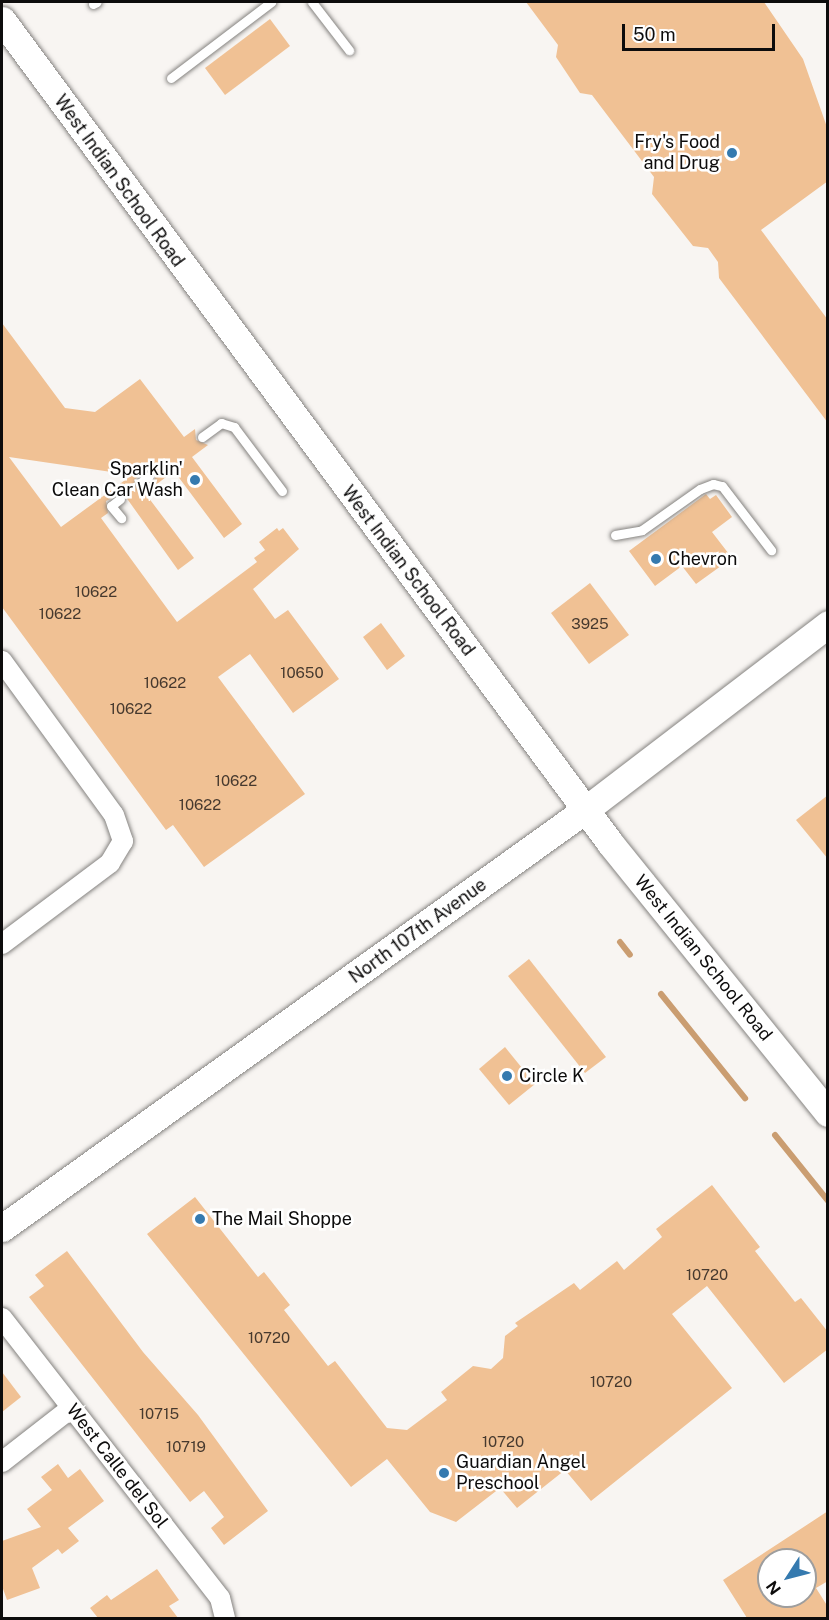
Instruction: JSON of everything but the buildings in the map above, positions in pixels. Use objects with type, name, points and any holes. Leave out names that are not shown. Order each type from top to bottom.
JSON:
[{"type":"main road","name":"West Indian School Road","points":[[2,20],[585,810],[828,1113]]},
{"type":"main road","name":"North 107th Avenue","points":[[2,1228],[585,810],[828,624]]},
{"type":"street","points":[[2,662],[114,815],[123,841],[110,863],[2,944]]},
{"type":"street","name":"West Calle del Sol","points":[[2,1318],[220,1598],[225,1618]]},
{"type":"street","points":[[2,1462],[71,1408]]},
{"type":"lane","points":[[171,78],[271,2]]},
{"type":"lane","points":[[312,2],[348,50]]},
{"type":"lane","points":[[202,437],[221,423],[234,427],[282,491]]},
{"type":"lane","points":[[140,483],[149,476]]},
{"type":"lane","points":[[615,535],[642,530],[700,489],[713,484],[722,486],[771,550]]},
{"type":"lane","points":[[120,499],[111,506],[121,518]]},
{"type":"waterway","points":[[620,942],[630,955]]},
{"type":"waterway","points":[[661,994],[745,1098]]},
{"type":"waterway","points":[[775,1135],[828,1201]]},
{"type":"place","name":"Fry's Food and Drug","points":[[732,153]]},
{"type":"place","name":"Sparklin' Clean Car Wash","points":[[195,480]]},
{"type":"place","name":"Chevron","points":[[656,559]]},
{"type":"place","name":"Circle K","points":[[507,1076]]},
{"type":"place","name":"The Mail Shoppe","points":[[200,1219]]},
{"type":"place","name":"Guardian Angel Preschool","points":[[444,1473]]}]
